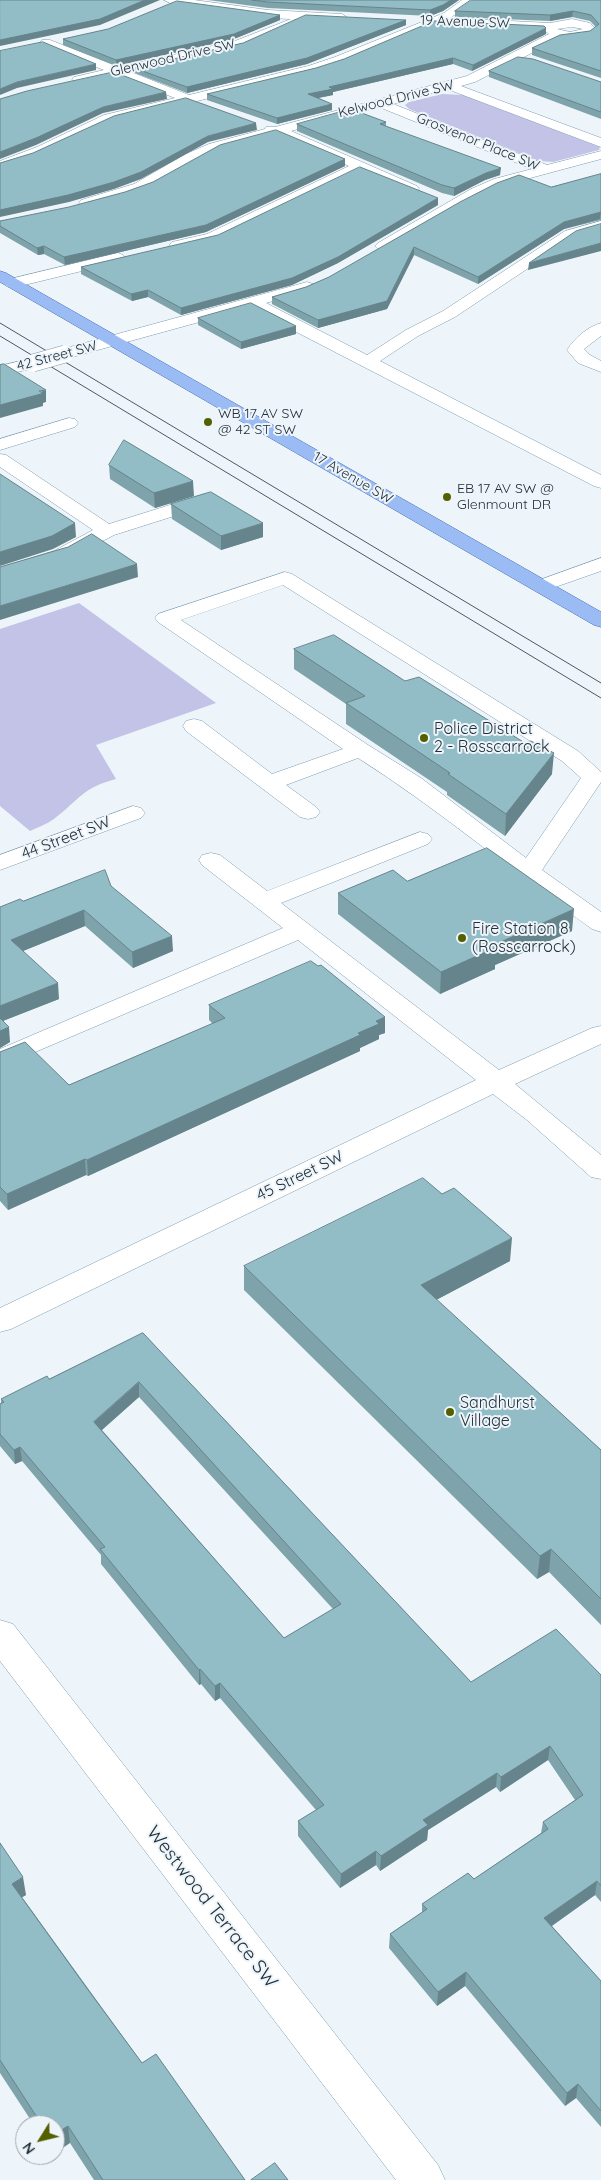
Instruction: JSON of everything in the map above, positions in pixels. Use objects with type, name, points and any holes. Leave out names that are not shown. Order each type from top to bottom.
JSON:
[{"type":"main road","name":"17 Avenue SW","points":[[6,279],[601,621]]},
{"type":"street","points":[[0,165],[40,152],[90,125],[109,118],[312,69],[338,60],[448,15],[470,0]]},
{"type":"street","points":[[170,3],[268,14],[356,19]]},
{"type":"street","name":"Glenwood Drive SW","points":[[70,82],[239,44],[333,5]]},
{"type":"street","points":[[555,30],[563,24],[591,30],[596,18]]},
{"type":"street","name":"19 Avenue SW","points":[[404,20],[555,30]]},
{"type":"street","name":"Kelwood Drive SW","points":[[73,206],[100,200],[138,187],[191,157],[214,147],[472,79],[517,56],[555,30]]},
{"type":"street","points":[[65,39],[41,44],[213,108]]},
{"type":"street","points":[[517,56],[536,61]]},
{"type":"street","points":[[450,86],[601,142]]},
{"type":"street","name":"Grosvenor Place SW","points":[[382,104],[546,169]]},
{"type":"street","points":[[256,124],[292,136],[432,197],[456,203]]},
{"type":"street","points":[[372,252],[456,203],[499,182],[601,156]]},
{"type":"street","points":[[165,248],[212,237],[360,166]]},
{"type":"street","points":[[366,361],[376,358],[412,333],[449,314],[570,234],[601,225]]},
{"type":"street","points":[[6,279],[136,254]]},
{"type":"street","name":"42 Street SW","points":[[0,371],[253,303],[299,290],[323,280]]},
{"type":"street","points":[[253,303],[442,402],[601,482]]},
{"type":"street","points":[[601,328],[581,342],[575,350],[584,359],[601,367]]},
{"type":"street","points":[[0,445],[69,423]]},
{"type":"street","points":[[0,459],[107,531]]},
{"type":"street","points":[[0,574],[61,555],[107,531],[205,500]]},
{"type":"street","points":[[541,586],[601,564]]},
{"type":"street","points":[[529,872],[593,777],[570,756],[285,578],[165,618],[360,750],[413,783],[529,872],[601,924]]},
{"type":"street","points":[[194,726],[308,812]]},
{"type":"street","points":[[269,783],[360,750]]},
{"type":"street","name":"44 Street SW","points":[[0,863],[133,813]]},
{"type":"street","points":[[264,901],[420,839]]},
{"type":"street","points":[[211,860],[496,1082],[601,1170]]},
{"type":"street","points":[[0,1058],[302,929]]},
{"type":"street","name":"45 Street SW","points":[[0,1321],[496,1082],[601,1034]]},
{"type":"street","name":"Westwood Terrace SW","points":[[0,1634],[423,2180]]},
{"type":"shaded area","points":[[442,94],[463,95],[600,147],[599,150],[553,162],[539,161],[409,109],[405,105],[409,102]]},
{"type":"shaded area","points":[[79,603],[216,703],[96,745],[116,779],[88,790],[54,819],[30,831],[0,806],[0,629]]},
{"type":"building","points":[[0,0],[145,0],[100,19],[0,40]]},
{"type":"building","points":[[252,0],[451,0],[430,10]]},
{"type":"building","points":[[471,0],[601,0],[601,71],[532,48],[560,35],[590,31],[599,24],[591,15],[573,11],[550,15],[455,11]]},
{"type":"building","points":[[177,1],[280,15],[234,34],[116,60],[63,39],[108,29]]},
{"type":"building","points":[[306,15],[406,20],[307,58],[187,87],[134,68],[243,43]]},
{"type":"building","points":[[434,21],[544,26],[546,28],[473,65],[453,58],[329,87],[333,89],[308,94],[332,104],[277,118],[207,94],[316,68],[344,59]]},
{"type":"building","points":[[43,42],[96,64],[17,82],[0,89],[0,51]]},
{"type":"building","points":[[518,57],[533,59],[601,82],[601,112],[489,71]]},
{"type":"building","points":[[114,72],[166,92],[103,107],[36,138],[0,152],[0,99],[27,91]]},
{"type":"building","points":[[186,98],[256,123],[208,136],[141,172],[114,182],[68,195],[0,210],[0,163],[33,153],[114,116]]},
{"type":"building","points":[[351,109],[386,122],[380,124],[501,168],[454,188],[442,185],[297,124]]},
{"type":"building","points":[[276,130],[345,159],[206,225],[64,257],[44,246],[37,248],[0,226],[0,221],[69,207],[125,192],[153,182],[220,145]]},
{"type":"building","points":[[360,167],[438,198],[338,257],[292,278],[181,308],[148,290],[131,294],[81,267],[218,235]]},
{"type":"building","points":[[601,174],[601,212],[564,222],[478,277],[414,247],[387,301],[318,320],[272,297],[306,287],[329,277],[497,183],[519,175],[551,187]]},
{"type":"building","points":[[601,224],[601,243],[529,263],[576,231]]},
{"type":"building","points":[[251,303],[296,326],[241,342],[198,318]]},
{"type":"building","points":[[4,364],[46,390],[39,391],[43,393],[41,394],[0,405],[0,365]]},
{"type":"building","points":[[124,440],[193,481],[154,493],[109,465]]},
{"type":"building","points":[[0,474],[75,523],[52,536],[0,552]]},
{"type":"building","points":[[211,492],[263,523],[221,536],[171,504]]},
{"type":"building","points":[[92,534],[137,564],[0,606],[0,567],[68,547]]},
{"type":"building","name":"Police District 2 - Rosscarrock","points":[[334,635],[405,681],[419,677],[525,743],[531,741],[554,753],[506,814],[448,774],[450,773],[346,703],[365,696],[294,649]]},
{"type":"building","name":"Fire Station 8 (Rosscarrock)","points":[[487,848],[574,909],[494,945],[497,947],[441,972],[338,893],[393,870],[407,881]]},
{"type":"building","points":[[105,870],[111,886],[172,936],[132,952],[84,910],[11,940],[58,983],[0,1006],[0,907],[20,899],[23,901]]},
{"type":"building","points":[[311,961],[318,966],[321,965],[385,1017],[376,1021],[379,1024],[358,1033],[360,1035],[87,1160],[85,1159],[7,1194],[0,1187],[0,1052],[25,1042],[69,1085],[225,1018],[209,1005]]},
{"type":"building","points":[[0,1018],[9,1027],[0,1031]]},
{"type":"building","name":"Sandhurst Village","points":[[423,1178],[442,1194],[454,1188],[512,1238],[421,1285],[601,1450],[601,1599],[551,1549],[540,1556],[244,1266]]},
{"type":"building","points":[[143,1333],[471,1682],[556,1629],[601,1675],[601,1886],[597,1881],[544,1918],[601,1981],[601,2111],[578,2084],[567,2093],[466,1972],[438,1992],[390,1934],[427,1909],[422,1904],[468,1873],[474,1879],[548,1829],[543,1822],[583,1795],[550,1746],[501,1777],[497,1773],[423,1820],[428,1825],[381,1856],[376,1851],[341,1874],[298,1821],[324,1805],[220,1683],[215,1686],[199,1670],[100,1549],[105,1547],[20,1447],[14,1450],[0,1434],[0,1404],[4,1402],[1,1399],[47,1376],[49,1379]],"holes":[[[139,1382],[341,1604],[284,1638],[94,1422]]]},
{"type":"building","points":[[0,1843],[23,1877],[12,1884],[86,1987],[142,2063],[156,2054],[245,2180],[103,2180],[68,2126],[65,2128],[65,2115],[36,2115],[0,2060]]},
{"type":"building","points":[[275,2163],[288,2180],[251,2180]]},
{"type":"tram line","points":[[0,323],[601,683]]},
{"type":"tram line","points":[[0,336],[601,698]]},
{"type":"place","name":"WB 17 AV SW @ 42 ST SW","points":[[208,422]]},
{"type":"place","name":"EB 17 AV SW @ Glenmount DR","points":[[447,497]]},
{"type":"place","name":"Police District 2 - Rosscarrock","points":[[424,738]]},
{"type":"place","name":"Fire Station 8 (Rosscarrock)","points":[[462,938]]},
{"type":"place","name":"Sandhurst Village","points":[[450,1412]]}]
